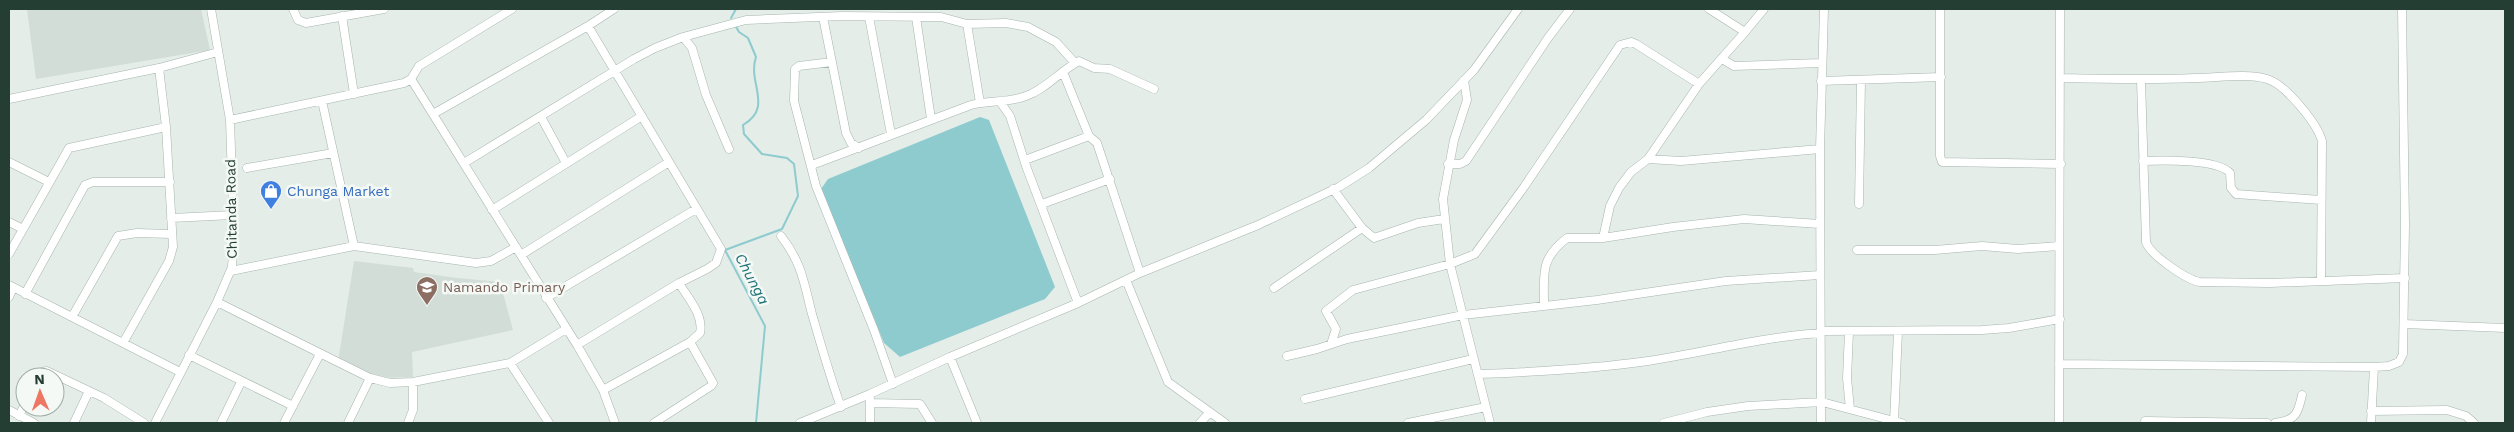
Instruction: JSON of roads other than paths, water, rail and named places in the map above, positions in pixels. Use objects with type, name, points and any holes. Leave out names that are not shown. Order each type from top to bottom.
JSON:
[{"type":"street","name":"Chitanda Road","points":[[155,423],[232,271],[233,215],[230,120],[211,9]]},
{"type":"street","points":[[293,9],[298,20],[306,23],[384,9]]},
{"type":"street","points":[[230,120],[404,83],[412,78],[419,66],[512,9]]},
{"type":"street","points":[[433,114],[588,26],[614,9]]},
{"type":"street","points":[[800,423],[841,407],[950,357],[1078,303],[1140,273],[1258,224],[1333,189],[1369,168],[1407,138],[1474,70],[1518,9]]},
{"type":"street","points":[[1448,164],[1460,164],[1466,161],[1548,38],[1570,9]]},
{"type":"street","points":[[1709,9],[1745,32]]},
{"type":"street","points":[[1603,238],[1610,206],[1631,172],[1648,159],[1699,84],[1722,60],[1764,9]]},
{"type":"street","points":[[1821,423],[1820,149],[1824,9]]},
{"type":"street","points":[[1940,9],[1940,156],[1942,162],[2060,164]]},
{"type":"street","points":[[2059,423],[2060,9]]},
{"type":"street","points":[[2059,364],[2374,366],[2394,364],[2402,358],[2405,278],[2402,9]]},
{"type":"street","points":[[342,16],[354,94]]},
{"type":"street","points":[[823,17],[846,133],[851,143],[859,148]]},
{"type":"street","points":[[464,163],[655,48],[683,37],[746,20],[823,17],[941,17],[967,24],[1006,23],[1028,27],[1053,39],[1075,63]]},
{"type":"street","points":[[869,17],[891,134]]},
{"type":"street","points":[[916,17],[931,119]]},
{"type":"street","points":[[967,24],[980,103]]},
{"type":"street","points":[[577,346],[679,283],[716,263],[721,249],[588,26]]},
{"type":"street","points":[[683,37],[695,56],[706,95],[729,149]]},
{"type":"street","points":[[1331,344],[1336,329],[1326,311],[1353,290],[1450,264],[1471,257],[1478,250],[1524,187],[1620,45],[1631,42],[1636,44],[1699,84]]},
{"type":"street","points":[[9,98],[159,68],[218,52]]},
{"type":"street","points":[[1722,60],[1734,66],[1821,63]]},
{"type":"street","points":[[812,165],[931,119],[980,103],[1001,103],[1038,90],[1079,61],[1094,68],[1110,69],[1154,89]]},
{"type":"street","points":[[832,62],[799,66],[793,74],[794,101],[816,186],[868,313],[893,384]]},
{"type":"street","points":[[123,343],[169,261],[173,247],[166,127],[159,68]]},
{"type":"street","points":[[1063,72],[1089,136],[1097,143],[1140,273]]},
{"type":"street","points":[[1821,81],[1941,77]]},
{"type":"street","points":[[412,78],[603,390],[615,423]]},
{"type":"street","points":[[2061,78],[2140,80],[2254,78],[2276,82],[2285,90],[2320,135],[2322,281]]},
{"type":"street","points":[[1464,80],[1466,106],[1448,164],[1442,199],[1450,264],[1490,423]]},
{"type":"street","points":[[1859,204],[1861,80]]},
{"type":"street","points":[[2140,80],[2146,242],[2148,248],[2170,266],[2200,282],[2270,283],[2405,278]]},
{"type":"street","points":[[322,101],[354,246]]},
{"type":"street","points":[[1001,103],[1010,116],[1078,303]]},
{"type":"street","points":[[492,210],[642,116]]},
{"type":"street","points":[[541,117],[566,163]]},
{"type":"street","points":[[9,254],[66,151],[76,145],[166,127]]},
{"type":"street","points":[[1025,160],[1089,136]]},
{"type":"street","points":[[1648,159],[1681,162],[1820,149]]},
{"type":"street","points":[[247,168],[333,153]]},
{"type":"street","points":[[2143,161],[2165,160],[2222,166],[2230,173],[2231,188],[2236,194],[2320,200]]},
{"type":"street","points":[[9,162],[49,182]]},
{"type":"street","points":[[520,255],[669,162]]},
{"type":"street","points":[[1042,204],[1110,178]]},
{"type":"street","points":[[25,294],[85,184],[93,182],[170,182]]},
{"type":"street","points":[[1333,189],[1362,228],[1374,238],[1418,223],[1444,219]]},
{"type":"street","points":[[546,298],[696,209]]},
{"type":"street","points":[[171,218],[233,215]]},
{"type":"street","points":[[1544,304],[1544,266],[1552,251],[1567,238],[1603,238],[1744,219],[1820,224]]},
{"type":"street","points":[[9,222],[23,229]]},
{"type":"street","points":[[1274,288],[1362,228]]},
{"type":"street","points":[[72,317],[114,240],[118,236],[171,234]]},
{"type":"street","points":[[781,236],[793,252],[803,275],[831,381],[841,407]]},
{"type":"street","points":[[232,271],[354,246],[476,263],[491,261],[516,247]]},
{"type":"street","points":[[1858,250],[1935,250],[1982,246],[2018,249],[2059,246]]},
{"type":"street","points":[[1287,356],[1377,332],[1463,314],[1544,304],[1597,300],[1726,281],[1820,275]]},
{"type":"street","points":[[1126,280],[1168,382],[1225,423]]},
{"type":"street","points":[[603,390],[690,342],[700,333],[701,323],[698,314],[679,283]]},
{"type":"street","points":[[9,297],[11,286],[180,372]]},
{"type":"street","points":[[217,302],[370,378],[390,383],[413,382],[510,363],[566,329]]},
{"type":"street","points":[[1478,374],[1588,369],[1678,356],[1782,336],[1821,332],[1999,329],[2060,319]]},
{"type":"street","points":[[2404,324],[2505,328]]},
{"type":"street","points":[[1664,423],[1707,412],[1748,406],[1822,402],[1898,423],[1898,331]]},
{"type":"street","points":[[1849,332],[1847,378],[1850,409]]},
{"type":"street","points":[[654,423],[712,386],[690,342]]},
{"type":"street","points":[[284,423],[320,354]]},
{"type":"street","points":[[189,355],[293,406]]},
{"type":"street","points":[[950,357],[977,423]]},
{"type":"street","points":[[1305,398],[1473,359]]},
{"type":"street","points":[[510,363],[549,423]]},
{"type":"street","points":[[2371,423],[2374,366]]},
{"type":"street","points":[[348,423],[370,378]]},
{"type":"street","points":[[65,380],[89,391],[144,423]]},
{"type":"street","points":[[221,423],[241,382]]},
{"type":"street","points":[[408,423],[413,410],[413,382]]},
{"type":"street","points":[[74,423],[89,391]]},
{"type":"street","points":[[870,394],[870,423]]},
{"type":"street","points":[[2275,423],[2288,422],[2299,411],[2302,395]]},
{"type":"street","points":[[870,403],[920,404],[932,423]]},
{"type":"street","points":[[1408,423],[1486,407]]},
{"type":"street","points":[[2371,411],[2447,410],[2466,416],[2474,423]]},
{"type":"street","points":[[1200,423],[1209,413]]},
{"type":"street","points":[[21,417],[34,423]]},
{"type":"street","points":[[2145,421],[2267,423]]},
{"type":"water","points":[[980,117],[989,120],[1055,287],[1045,299],[900,357],[884,343],[821,189],[828,179]]},
{"type":"waterway","name":"Chunga","points":[[731,18],[736,9]]},
{"type":"waterway","name":"Chunga","points":[[735,25],[739,32],[748,38],[756,57],[754,67],[758,94],[757,110],[752,118],[743,125],[744,134],[762,154],[787,158],[794,164],[798,196],[782,229],[725,250],[765,326],[756,423]]},
{"type":"place","name":"Chunga Market","points":[[271,210]]},
{"type":"place","name":"Namando Primary","points":[[427,306]]}]
